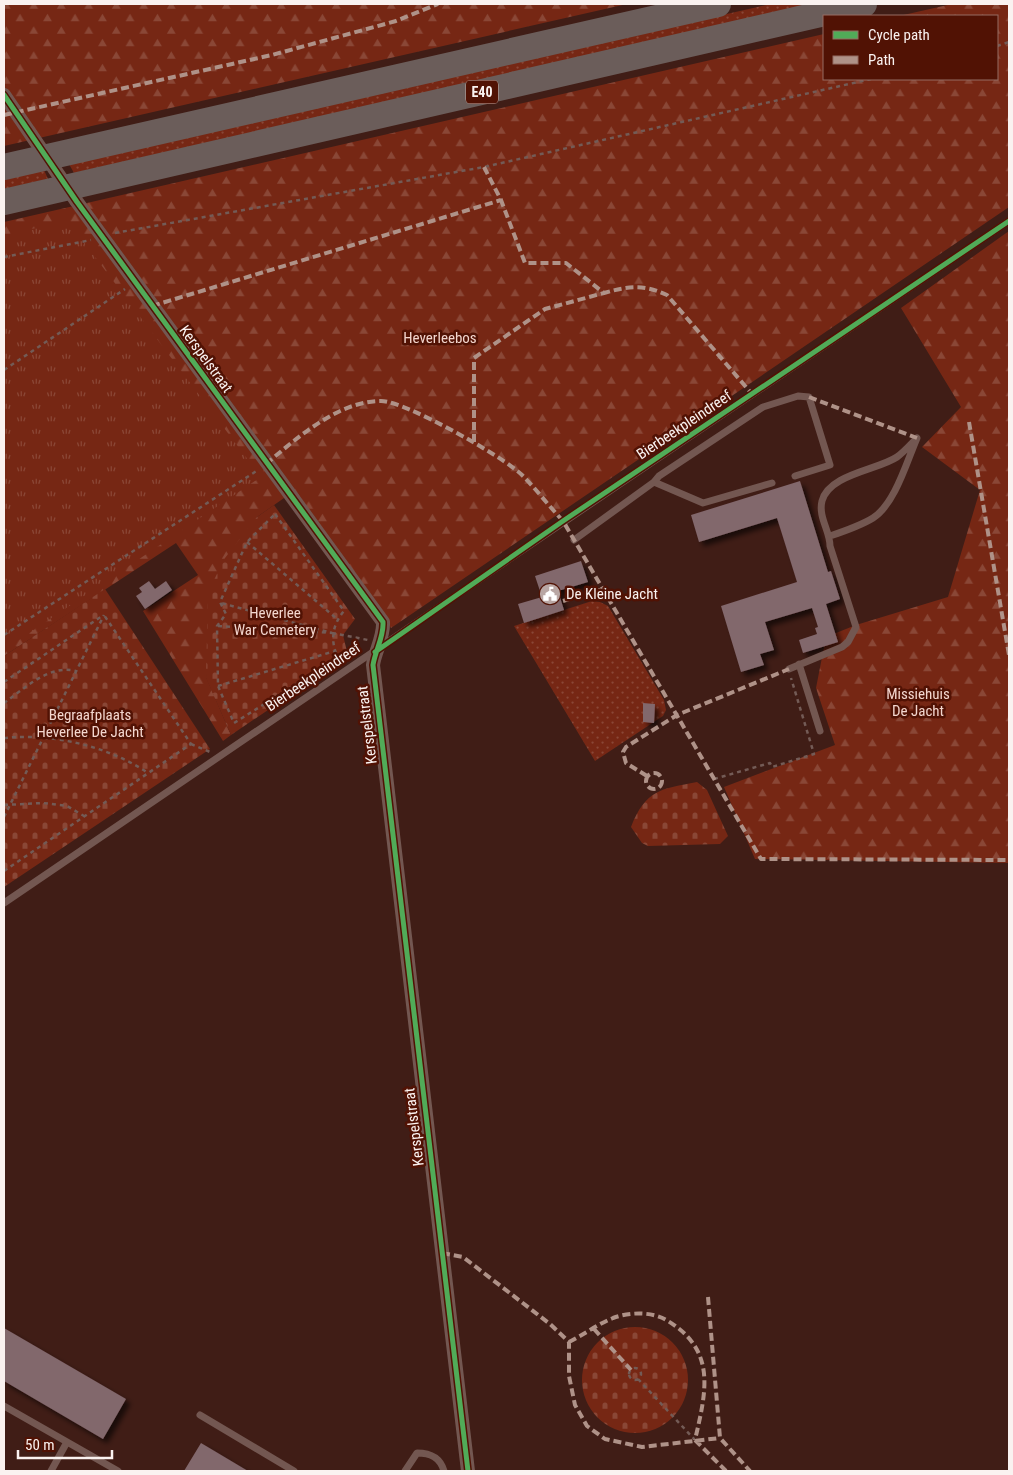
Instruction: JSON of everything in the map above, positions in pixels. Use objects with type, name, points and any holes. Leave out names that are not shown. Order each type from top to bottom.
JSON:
[{"type":"highway","name":"E40","points":[[4,167],[718,4]]},
{"type":"highway","name":"E40","points":[[13,199],[864,4]]},
{"type":"street","name":"Kerspelstraat","points":[[4,95],[101,235],[382,622],[384,631],[377,647],[373,666],[468,1471]]},
{"type":"lane","name":"Bierbeekpleindreef","points":[[4,903],[555,526],[1009,221]]},
{"type":"lane","points":[[574,540],[654,482],[659,476],[763,407],[798,396],[808,397],[830,465],[795,476]]},
{"type":"lane","points":[[789,669],[842,647],[848,642],[856,627],[830,546],[830,536],[821,512],[822,501],[827,491],[851,476],[897,457],[917,438],[890,499],[883,509],[874,518],[852,529],[830,536]]},
{"type":"lane","points":[[654,482],[702,503],[772,483]]},
{"type":"lane","points":[[799,664],[820,731]]},
{"type":"lane","points":[[4,1406],[118,1471]]},
{"type":"lane","points":[[200,1415],[294,1471]]},
{"type":"lane","points":[[51,1471],[67,1442]]},
{"type":"lane","points":[[406,1471],[417,1453],[429,1453],[442,1463],[444,1471]]},
{"type":"path","points":[[4,256],[87,242],[101,235],[484,166],[867,80]]},
{"type":"path","points":[[4,370],[136,282]]},
{"type":"path","points":[[4,635],[266,464]]},
{"type":"path","points":[[275,514],[344,612],[337,619],[332,633],[338,658],[234,723],[218,686],[217,626],[226,614],[220,602],[247,542],[275,514]]},
{"type":"path","points":[[247,542],[337,619]]},
{"type":"path","points":[[220,602],[377,647]]},
{"type":"path","points":[[4,817],[104,615]]},
{"type":"path","points":[[4,682],[104,615]]},
{"type":"path","points":[[104,615],[191,744],[220,756]]},
{"type":"path","points":[[217,626],[332,633]]},
{"type":"path","points":[[218,686],[335,651]]},
{"type":"path","points":[[714,779],[770,763],[772,767],[814,754],[789,669]]},
{"type":"path","points":[[4,703],[42,676],[69,670],[76,671]]},
{"type":"path","points":[[4,738],[42,738],[74,743],[132,762],[148,773]]},
{"type":"path","points":[[4,871],[191,744]]},
{"type":"path","points":[[4,805],[43,803],[67,806],[84,816]]},
{"type":"path","points":[[638,1380],[640,1371],[634,1368],[629,1373],[630,1379],[638,1380],[695,1440]]},
{"type":"green space","points":[[4,4],[627,4],[4,146]]},
{"type":"green space","points":[[771,4],[815,4],[74,173],[69,164]]},
{"type":"green space","name":"Heverleebos","points":[[952,4],[1009,4],[1009,207],[391,628],[294,491],[257,517],[206,677],[231,735],[223,741],[143,611],[198,575],[176,543],[4,656],[4,222],[823,34],[823,80],[998,80],[998,15],[903,15]]},
{"type":"green space","points":[[44,170],[48,179],[4,189],[4,179]]},
{"type":"green space","points":[[68,221],[261,477],[4,650],[4,235]]},
{"type":"green space","name":"Missiehuis De Jacht","points":[[1009,231],[1009,863],[755,859],[724,787],[835,745],[816,688],[826,637],[856,625],[948,597],[980,490],[922,447],[961,407],[901,308]]},
{"type":"green space","name":"Heverlee War Cemetery","points":[[274,505],[355,619],[343,635],[348,656],[231,735],[206,678],[208,592],[225,558],[257,517]]},
{"type":"green space","name":"Begraafplaats Heverlee De Jacht","points":[[105,589],[210,749],[4,887],[4,656]]},
{"type":"green space","points":[[592,601],[608,606],[664,700],[666,710],[663,716],[595,761],[514,626]]},
{"type":"green space","points":[[697,782],[707,790],[728,836],[720,844],[648,846],[642,843],[631,827],[637,814],[649,798],[664,789]]},
{"type":"green space","points":[[635,1327],[655,1331],[672,1343],[684,1360],[688,1380],[684,1400],[672,1417],[655,1429],[635,1433],[615,1429],[598,1417],[586,1400],[582,1380],[586,1360],[598,1343],[615,1331]]},
{"type":"building","points":[[800,481],[828,572],[831,571],[840,599],[826,604],[838,642],[803,653],[799,640],[817,634],[815,628],[818,627],[812,608],[765,622],[774,650],[760,654],[764,665],[741,672],[721,606],[797,582],[777,518],[699,542],[691,515]]},
{"type":"building","name":"De Kleine Jacht","points":[[581,561],[588,582],[558,591],[564,610],[524,623],[518,604],[542,597],[535,576]]},
{"type":"building","points":[[149,581],[155,589],[166,581],[172,590],[145,609],[136,596],[142,592],[139,588]]},
{"type":"building","points":[[643,703],[655,704],[654,723],[643,722]]},
{"type":"building","points":[[4,1328],[126,1399],[103,1439],[4,1381]]},
{"type":"building","points":[[201,1443],[248,1471],[184,1471]]},
{"type":"marked path","points":[[4,115],[272,55],[396,21],[438,4]]},
{"type":"marked path","points":[[484,167],[501,200],[525,263],[566,263],[604,293],[636,287],[651,289],[667,295],[752,394]]},
{"type":"marked path","points":[[152,306],[501,200]]},
{"type":"marked path","points":[[474,442],[474,358],[545,309],[604,293]]},
{"type":"marked path","points":[[809,397],[917,438]]},
{"type":"marked path","points":[[266,464],[319,423],[349,407],[365,403],[381,401],[393,403],[454,431],[496,456],[522,475],[563,521],[761,859],[1009,860]]},
{"type":"marked path","points":[[969,422],[1009,655]]},
{"type":"marked path","points":[[563,601],[603,589]]},
{"type":"marked path","points":[[647,776],[626,763],[623,752],[626,747],[677,715],[789,669]]},
{"type":"marked path","points":[[651,773],[657,773],[662,778],[662,781],[660,787],[651,789],[646,784],[646,778],[651,773]]},
{"type":"marked path","points":[[442,1253],[463,1257],[550,1324],[569,1342],[569,1376],[575,1405],[587,1426],[605,1439],[642,1447],[720,1438]]},
{"type":"marked path","points":[[708,1297],[720,1438],[750,1471]]},
{"type":"marked path","points":[[569,1342],[613,1318],[634,1314],[655,1315],[668,1321],[684,1333],[694,1345],[701,1359],[704,1374],[702,1405],[695,1440]]},
{"type":"marked path","points":[[594,1329],[631,1370]]},
{"type":"marked path","points":[[695,1440],[726,1471]]},
{"type":"cycle path","points":[[4,95],[77,202],[383,622],[382,633],[373,665],[468,1471]]},
{"type":"cycle path","points":[[375,652],[563,521],[1009,221]]},
{"type":"place","name":"De Kleine Jacht","points":[[550,594]]}]
